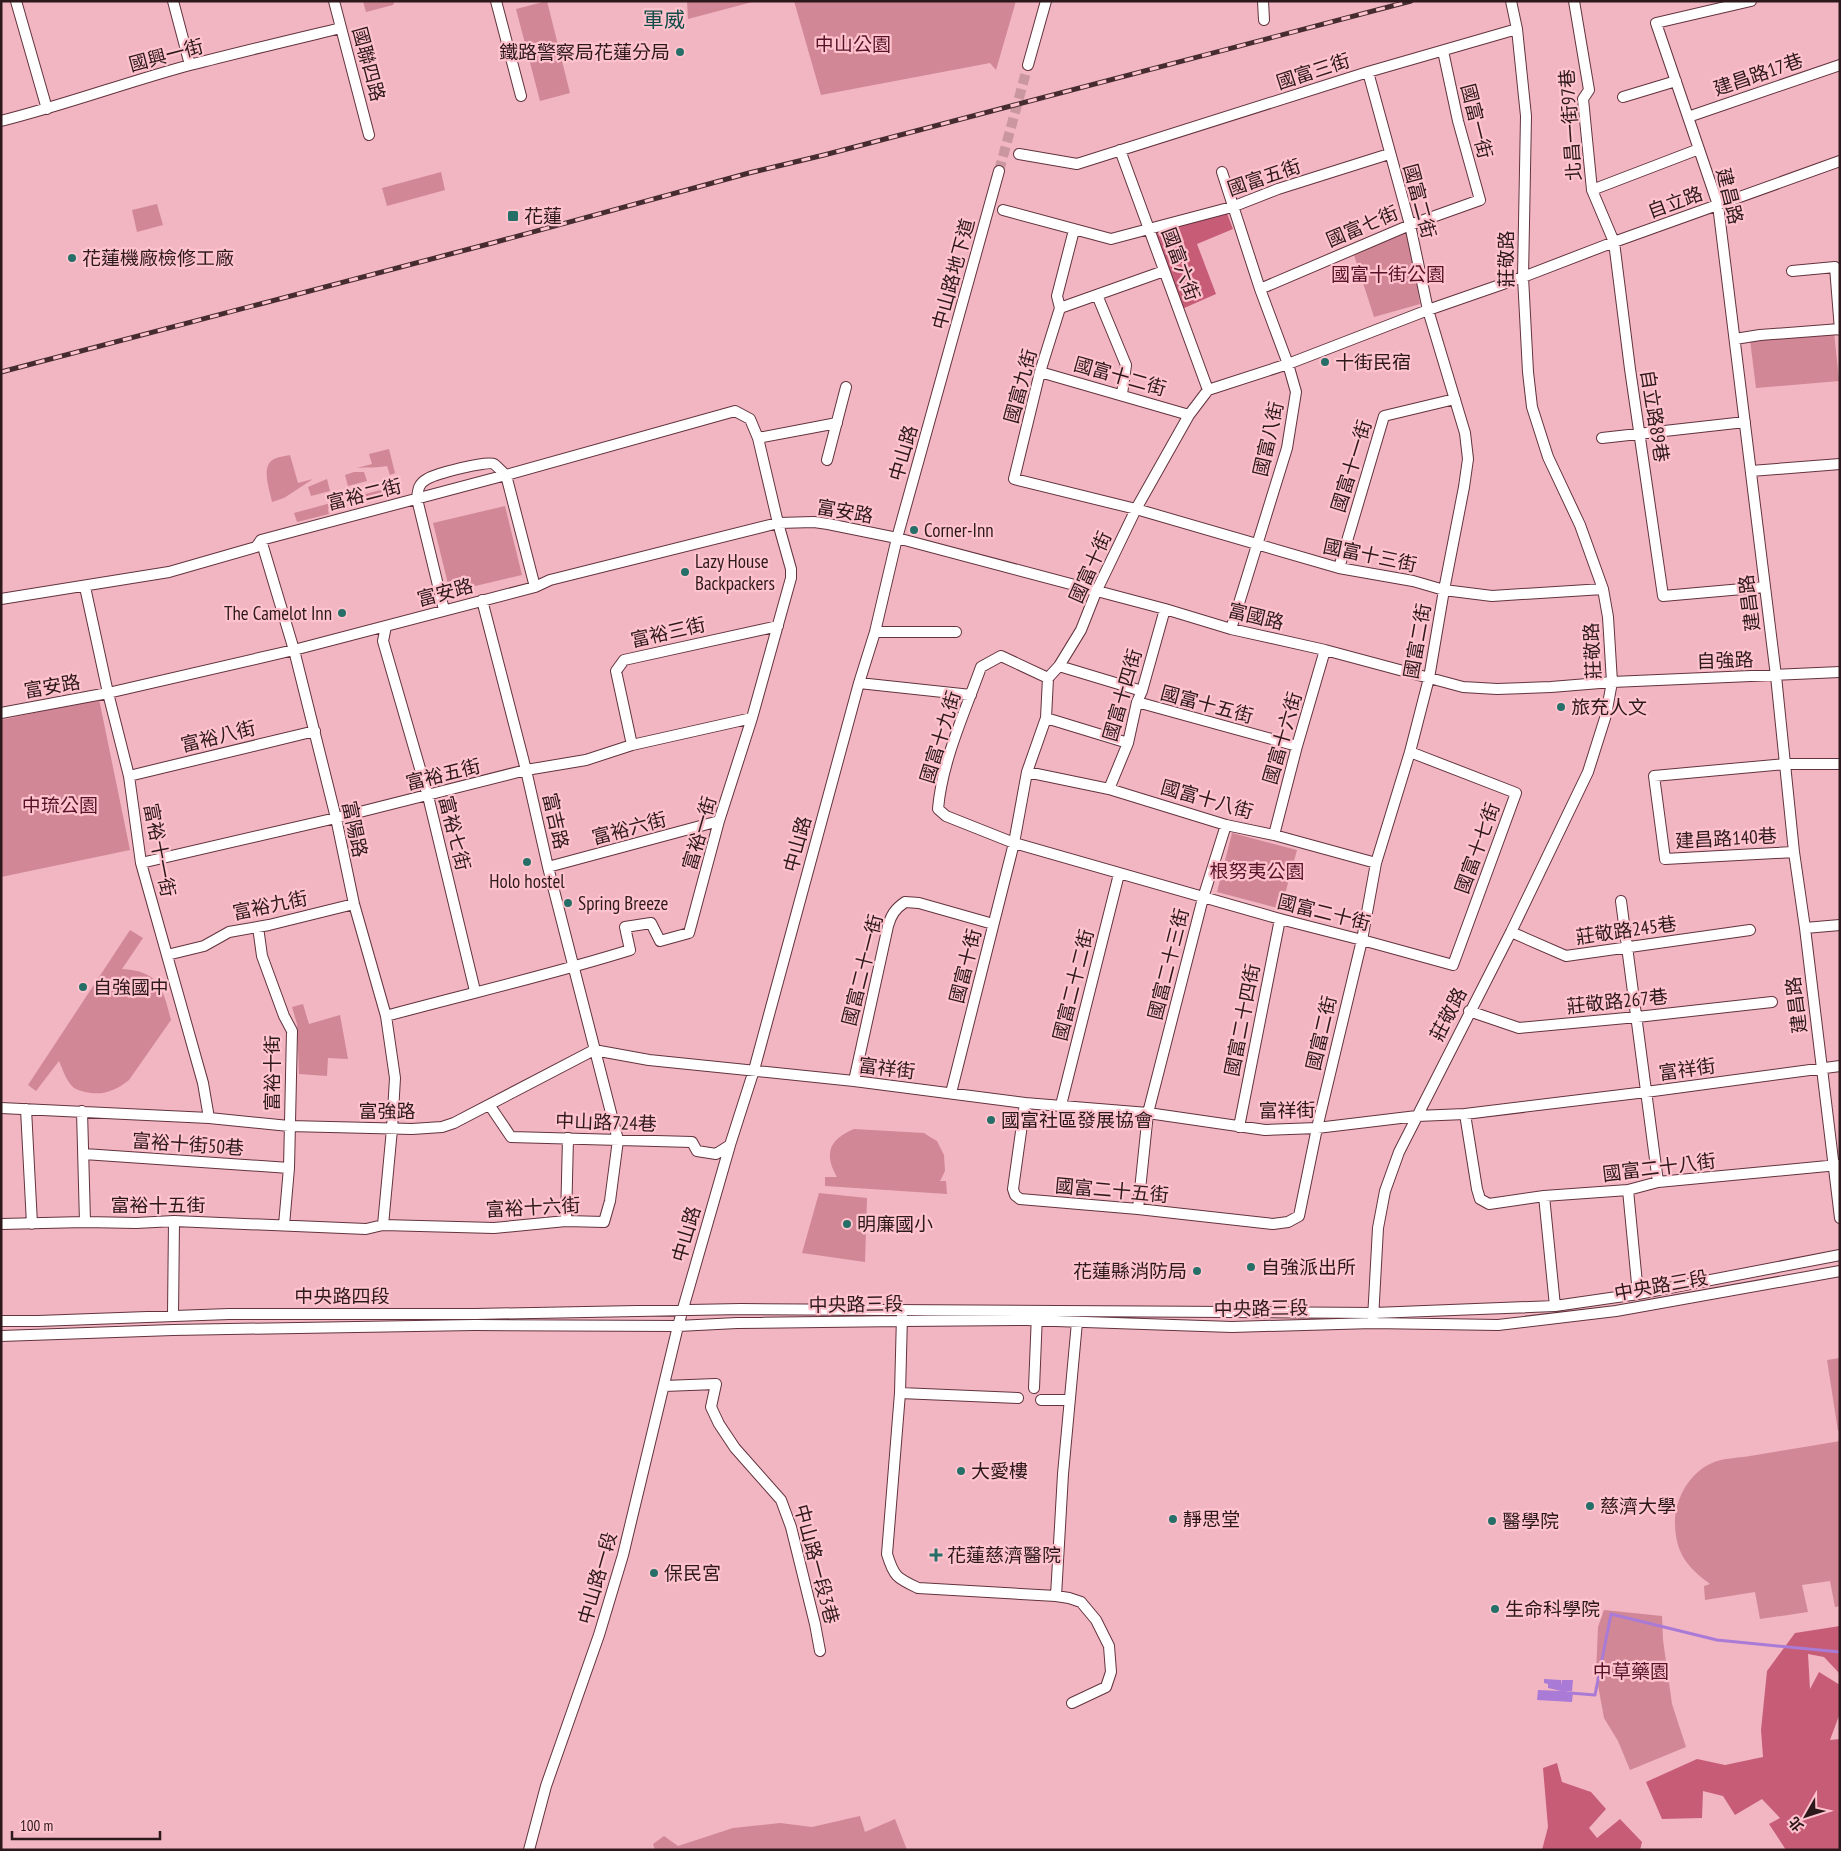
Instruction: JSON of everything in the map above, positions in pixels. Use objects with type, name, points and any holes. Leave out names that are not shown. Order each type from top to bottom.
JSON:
[{"type":"street","points":[[16,1],[47,109]]},
{"type":"street","points":[[173,1],[190,65]]},
{"type":"street","name":"國聯四路","points":[[334,1],[369,135]]},
{"type":"street","points":[[496,1],[521,96]]},
{"type":"street","points":[[1028,65],[1046,1]]},
{"type":"street","points":[[1263,1],[1264,20]]},
{"type":"street","name":"北昌一街97巷","points":[[1574,1],[1589,90],[1583,99],[1592,190],[1614,242]]},
{"type":"street","name":"建昌路","points":[[1751,1],[1656,23],[1718,205],[1776,676],[1794,852],[1821,1068],[1836,1165],[1840,1218]]},
{"type":"street","name":"莊敬路","points":[[1374,1318],[1378,1228],[1385,1191],[1399,1152],[1588,772],[1606,716],[1612,682],[1609,626],[1602,589],[1580,525],[1548,457],[1532,407],[1528,372],[1523,278],[1526,116],[1518,30],[1513,2]]},
{"type":"street","name":"國興一街","points":[[1,121],[47,109],[84,96],[190,65],[341,28]]},
{"type":"street","name":"國富三街","points":[[1019,154],[1077,164],[1368,72],[1518,30]]},
{"type":"street","name":"國富一街","points":[[1443,51],[1458,121],[1480,200]]},
{"type":"street","name":"建昌路17巷","points":[[1688,117],[1840,64]]},
{"type":"street","name":"國富二街","points":[[1299,1216],[1317,1128],[1362,940],[1376,863],[1410,752],[1430,678],[1468,459],[1465,433],[1428,310],[1410,225],[1368,72]]},
{"type":"street","points":[[1623,97],[1676,81]]},
{"type":"street","points":[[1592,190],[1699,149]]},
{"type":"street","name":"國富六街","points":[[1120,150],[1208,390]]},
{"type":"street","name":"國富五街","points":[[1003,210],[1111,239],[1232,207],[1278,189],[1389,154]]},
{"type":"street","name":"自立路","points":[[1523,278],[1614,242],[1840,161]]},
{"type":"street","name":"中山路地下道","points":[[940,386],[999,171]]},
{"type":"street","name":"國富八街","points":[[1222,172],[1232,207],[1288,364],[1296,392],[1287,448],[1231,629]]},
{"type":"street","name":"國富七街","points":[[1260,289],[1410,225],[1480,200]]},
{"type":"street","name":"國富九街","points":[[1016,473],[1040,372],[1060,308],[1056,296],[1074,230]]},
{"type":"street","name":"自立路89巷","points":[[1614,242],[1630,369],[1663,596],[1765,587]]},
{"type":"street","points":[[1735,339],[1760,335],[1840,329],[1835,267],[1792,271]]},
{"type":"street","points":[[1060,308],[1164,271]]},
{"type":"street","points":[[1208,390],[1288,364],[1428,310],[1523,278]]},
{"type":"street","points":[[1097,296],[1126,364],[1122,394]]},
{"type":"street","name":"國富十二街","points":[[1040,372],[1190,415]]},
{"type":"street","name":"中山路","points":[[683,1311],[730,1145],[754,1070],[859,684],[875,632],[897,538],[940,386]]},
{"type":"street","points":[[827,460],[846,387]]},
{"type":"street","name":"國富十街","points":[[951,1093],[1014,843],[1027,772],[1046,718],[1048,678],[1059,666],[1081,630],[1096,592],[1136,510],[1190,415],[1208,390]]},
{"type":"street","name":"國富十一街","points":[[1339,568],[1384,416],[1455,399]]},
{"type":"street","name":"富裕一街","points":[[386,1016],[573,968],[630,950],[624,927],[651,923],[660,942],[689,934],[719,821],[752,718],[791,578],[791,569],[778,524],[758,438],[750,419],[735,411]]},
{"type":"street","name":"富裕二街","points":[[1,599],[169,572],[256,547],[261,540],[506,476],[735,411]]},
{"type":"street","points":[[1602,438],[1745,422]]},
{"type":"street","points":[[758,438],[836,423]]},
{"type":"street","points":[[444,610],[417,499],[418,487],[426,479],[486,462],[494,464],[506,476],[535,587]]},
{"type":"street","points":[[1751,471],[1840,464]]},
{"type":"street","name":"國富十三街","points":[[1016,473],[1014,479],[1136,510],[1339,568],[1444,590],[1492,596],[1602,589]]},
{"type":"street","name":"富安路","points":[[1,713],[108,694],[294,650],[535,587],[550,580],[778,524],[814,522],[897,538]]},
{"type":"street","name":"富國路","points":[[897,538],[1165,609],[1231,629],[1325,650],[1463,687],[1497,690],[1612,682]]},
{"type":"street","name":"富陽路","points":[[261,540],[294,650],[336,818],[354,904],[386,1016],[395,1078],[392,1129]]},
{"type":"street","name":"富裕十一街","points":[[85,587],[108,694],[129,776],[141,863],[203,1083],[209,1118]]},
{"type":"street","name":"富吉路","points":[[482,600],[526,770],[548,868],[594,1050]]},
{"type":"street","name":"國富十四街","points":[[1109,789],[1128,743],[1137,702],[1142,691],[1165,609]]},
{"type":"street","name":"富裕七街","points":[[386,626],[383,642],[428,796],[475,992]]},
{"type":"street","name":"富裕三街","points":[[632,745],[616,671],[624,660],[778,626]]},
{"type":"street","points":[[875,632],[956,632]]},
{"type":"street","name":"國富十六街","points":[[1274,835],[1325,650]]},
{"type":"street","name":"國富十九街","points":[[1014,843],[946,816],[938,809],[939,797],[954,741],[981,667],[1001,656],[1048,678]]},
{"type":"street","points":[[1059,666],[1142,691]]},
{"type":"street","name":"自強路","points":[[1612,682],[1840,672]]},
{"type":"street","points":[[859,684],[971,695]]},
{"type":"street","name":"國富十五街","points":[[1137,702],[1297,746]]},
{"type":"street","name":"富裕五街","points":[[141,863],[428,796],[526,770],[586,760],[632,745],[752,718]]},
{"type":"street","points":[[1046,718],[1128,743]]},
{"type":"street","name":"富裕八街","points":[[129,776],[315,730]]},
{"type":"street","name":"國富十七街","points":[[1410,752],[1516,793],[1453,965]]},
{"type":"street","points":[[1785,764],[1840,764]]},
{"type":"street","name":"建昌路140巷","points":[[1785,764],[1654,776],[1665,859],[1794,852]]},
{"type":"street","name":"國富十八街","points":[[1027,772],[1109,789],[1226,825],[1274,835],[1376,863]]},
{"type":"street","name":"富裕六街","points":[[548,868],[719,821]]},
{"type":"street","name":"國富二十三街","points":[[1138,1209],[1148,1113],[1203,898],[1226,825]]},
{"type":"street","name":"國富二十街","points":[[1014,843],[1203,898],[1453,965]]},
{"type":"street","name":"國富二十二街","points":[[1062,1105],[1119,874]]},
{"type":"street","points":[[1621,901],[1658,1182]]},
{"type":"street","name":"國富二十一街","points":[[854,1081],[888,926],[891,915],[897,907],[904,902],[919,903],[993,924]]},
{"type":"street","name":"富裕九街","points":[[167,954],[204,946],[229,932],[354,904]]},
{"type":"street","name":"國富二十四街","points":[[1239,1127],[1280,919]]},
{"type":"street","points":[[1805,928],[1840,925]]},
{"type":"street","name":"富裕十街","points":[[258,927],[262,956],[284,1016],[292,1031],[288,1168],[284,1225]]},
{"type":"street","name":"莊敬路245巷","points":[[1510,932],[1566,956],[1750,930]]},
{"type":"street","name":"莊敬路267巷","points":[[1469,1011],[1519,1028],[1772,1002]]},
{"type":"street","points":[[594,1050],[649,1060],[754,1070]]},
{"type":"street","name":"富強路","points":[[1,1108],[209,1118],[289,1126],[392,1129],[442,1127],[490,1106],[594,1050]]},
{"type":"street","name":"富裕十六街","points":[[383,1224],[494,1228],[566,1221],[604,1222],[610,1201],[618,1140],[594,1050]]},
{"type":"street","name":"富祥街","points":[[754,1070],[1025,1103],[1148,1113],[1265,1130],[1317,1128],[1417,1116],[1465,1114],[1840,1066]]},
{"type":"street","name":"國富二十五街","points":[[1025,1103],[1013,1189],[1015,1195],[1020,1199],[1138,1209],[1273,1224],[1288,1222],[1299,1216]]},
{"type":"street","name":"中山路724巷","points":[[490,1106],[511,1137],[692,1142],[697,1151],[716,1154],[730,1145]]},
{"type":"street","points":[[26,1109],[32,1224]]},
{"type":"street","points":[[82,1111],[85,1222]]},
{"type":"street","name":"國富二十八街","points":[[1465,1114],[1477,1189],[1480,1199],[1489,1204],[1544,1196],[1628,1190],[1658,1182],[1836,1165]]},
{"type":"street","points":[[383,1224],[392,1129]]},
{"type":"street","points":[[566,1221],[568,1138]]},
{"type":"street","name":"富裕十街50巷","points":[[84,1154],[288,1168]]},
{"type":"street","points":[[1628,1190],[1638,1294]]},
{"type":"street","points":[[1544,1196],[1555,1306]]},
{"type":"street","points":[[173,1315],[174,1221]]},
{"type":"street","name":"富裕十五街","points":[[1,1224],[174,1221],[366,1229],[383,1224]]},
{"type":"street","name":"中央路三段","points":[[678,1326],[737,1323],[902,1321],[1037,1315],[1077,1322],[1232,1327],[1555,1306],[1638,1294],[1840,1255]]},
{"type":"street","name":"中央路三段","points":[[683,1311],[902,1310],[1037,1315],[1374,1318],[1498,1325],[1616,1311],[1840,1271]]},
{"type":"street","points":[[902,1310],[900,1393],[887,1554],[892,1572],[902,1581],[918,1588],[1056,1596],[1080,1602],[1096,1620],[1109,1646],[1111,1672],[1106,1687],[1072,1703]]},
{"type":"street","name":"中央路四段","points":[[1,1321],[173,1315],[683,1311]]},
{"type":"street","name":"中山路一段","points":[[529,1850],[546,1786],[599,1635],[623,1555],[683,1311]]},
{"type":"street","points":[[1034,1388],[1037,1315]]},
{"type":"street","points":[[1056,1596],[1069,1400],[1077,1322]]},
{"type":"street","name":"中央路四段","points":[[1,1336],[173,1330],[474,1325],[678,1326]]},
{"type":"street","name":"中山路一段3巷","points":[[664,1386],[716,1384],[711,1407],[719,1424],[735,1448],[781,1500],[791,1527],[820,1651]]},
{"type":"street","points":[[900,1393],[1018,1398]]},
{"type":"street","points":[[1041,1400],[1069,1400]]},
{"type":"green space","points":[[363,1],[395,1],[393,5],[366,12]]},
{"type":"green space","points":[[547,1],[570,93],[540,101],[516,9]]},
{"type":"green space","points":[[687,1],[756,1],[688,19]]},
{"type":"green space","name":"中山公園","points":[[794,1],[1016,1],[996,70],[990,63],[821,95]]},
{"type":"green space","points":[[441,172],[445,190],[387,206],[382,188]]},
{"type":"green space","points":[[157,204],[163,225],[137,232],[132,210]]},
{"type":"green space","name":"國富十街公園","points":[[1408,231],[1420,304],[1374,317],[1354,255]]},
{"type":"green space","points":[[1834,332],[1839,381],[1756,388],[1750,340]]},
{"type":"green space","points":[[389,449],[395,473],[390,475],[387,466],[357,468],[372,464],[369,454]]},
{"type":"green space","points":[[290,455],[298,483],[313,479],[284,498],[272,502],[267,479],[268,467],[274,459]]},
{"type":"green space","points":[[354,472],[364,472],[367,481],[348,486],[345,475]]},
{"type":"green space","points":[[327,479],[330,491],[311,496],[308,487]]},
{"type":"green space","points":[[393,487],[390,489],[391,493],[357,502],[353,497]]},
{"type":"green space","points":[[331,503],[328,510],[329,514],[297,522],[294,513]]},
{"type":"green space","points":[[505,506],[522,575],[450,592],[433,523]]},
{"type":"green space","name":"中琉公園","points":[[99,699],[130,850],[1,877],[1,720]]},
{"type":"green space","name":"根努夷公園","points":[[1232,833],[1297,850],[1281,909],[1217,892]]},
{"type":"green space","points":[[130,930],[143,938],[122,969],[144,973],[157,983],[162,990],[171,1020],[129,1080],[119,1087],[103,1093],[85,1092],[74,1088],[65,1075],[59,1061],[36,1091],[28,1085]]},
{"type":"green space","points":[[303,1004],[309,1024],[340,1015],[348,1059],[328,1058],[327,1076],[299,1074],[297,1024],[292,1007]]},
{"type":"green space","points":[[854,1129],[924,1133],[937,1141],[944,1155],[945,1171],[940,1181],[946,1181],[947,1194],[825,1186],[825,1177],[837,1177],[830,1161],[831,1148],[834,1142]]},
{"type":"green space","points":[[819,1193],[867,1198],[865,1262],[802,1253]]},
{"type":"green space","points":[[1840,1358],[1840,1431],[1838,1431],[1827,1360]]},
{"type":"green space","points":[[1840,1441],[1840,1606],[1835,1607],[1830,1581],[1802,1585],[1808,1612],[1760,1619],[1755,1592],[1705,1600],[1704,1586],[1710,1584],[1695,1572],[1684,1559],[1676,1535],[1675,1516],[1677,1506],[1690,1480],[1696,1473],[1721,1460]]},
{"type":"green space","name":"中草藥園","points":[[1604,1610],[1662,1616],[1663,1640],[1672,1704],[1686,1747],[1630,1770],[1618,1741],[1604,1718],[1596,1674],[1598,1627]]},
{"type":"green space","points":[[860,1816],[865,1832],[895,1819],[907,1850],[655,1850],[653,1844],[664,1836],[678,1846],[733,1828],[780,1823],[812,1827]]},
{"type":"shaded area","points":[[1225,208],[1233,229],[1197,244],[1216,294],[1182,309],[1154,230]]},
{"type":"shaded area","points":[[1840,1626],[1840,1674],[1824,1657],[1808,1654],[1810,1689],[1819,1672],[1840,1685],[1840,1713],[1830,1740],[1840,1739],[1840,1850],[1786,1850],[1769,1824],[1780,1818],[1762,1799],[1735,1815],[1723,1796],[1703,1791],[1702,1818],[1662,1819],[1646,1782],[1697,1759],[1725,1765],[1763,1757],[1761,1730],[1767,1671],[1795,1633]]},
{"type":"shaded area","points":[[1544,1679],[1561,1680],[1561,1685],[1562,1680],[1573,1680],[1572,1691],[1565,1691],[1573,1692],[1572,1702],[1537,1700],[1538,1690],[1561,1691],[1548,1688],[1548,1684],[1544,1683]]},
{"type":"shaded area","points":[[1557,1763],[1562,1782],[1591,1792],[1606,1809],[1589,1828],[1597,1838],[1620,1819],[1642,1842],[1640,1850],[1542,1850],[1548,1827],[1543,1768]]},
{"type":"waterway","points":[[1570,1693],[1595,1695],[1611,1614],[1717,1640],[1840,1652]]},
{"type":"tunnel","points":[[999,171],[1028,65]]},
{"type":"railway","points":[[1,372],[496,242],[749,173],[1411,1]]},
{"type":"place","name":"鐵路警察局花蓮分局","points":[[680,52]]},
{"type":"place","name":"花蓮","points":[[513,216]]},
{"type":"place","name":"花蓮機廠檢修工廠","points":[[72,258]]},
{"type":"place","name":"十街民宿","points":[[1325,362]]},
{"type":"place","name":"Corner-Inn","points":[[914,530]]},
{"type":"place","name":"Lazy House Backpackers","points":[[685,572]]},
{"type":"place","name":"The Camelot Inn","points":[[342,613]]},
{"type":"place","name":"旅充人文","points":[[1561,707]]},
{"type":"place","name":"Holo hostel","points":[[527,862]]},
{"type":"place","name":"Spring Breeze","points":[[568,903]]},
{"type":"place","name":"自強國中","points":[[83,987]]},
{"type":"place","name":"國富社區發展協會","points":[[991,1120]]},
{"type":"place","name":"明廉國小","points":[[847,1224]]},
{"type":"place","name":"自強派出所","points":[[1251,1267]]},
{"type":"place","name":"花蓮縣消防局","points":[[1197,1271]]},
{"type":"place","name":"大愛樓","points":[[961,1471]]},
{"type":"place","name":"慈濟大學","points":[[1590,1506]]},
{"type":"place","name":"靜思堂","points":[[1173,1519]]},
{"type":"place","name":"醫學院","points":[[1492,1521]]},
{"type":"place","name":"花蓮慈濟醫院","points":[[936,1555]]},
{"type":"place","name":"保民宮","points":[[654,1573]]},
{"type":"place","name":"生命科學院","points":[[1495,1609]]},
{"type":"district","name":"軍威","points":[[664,20]]}]
